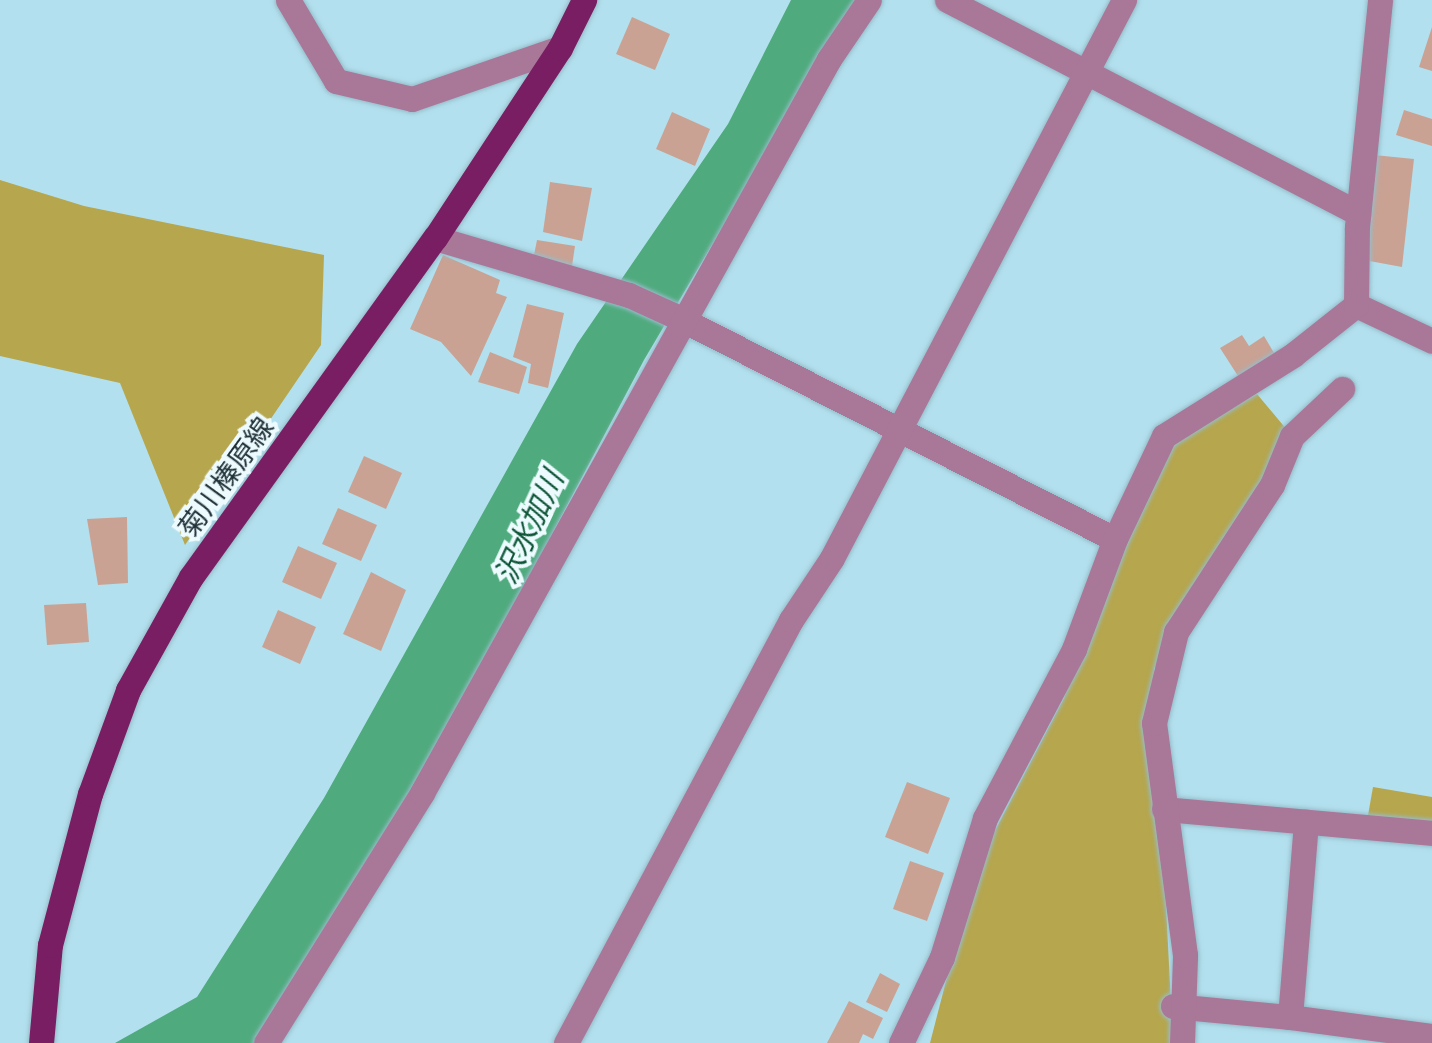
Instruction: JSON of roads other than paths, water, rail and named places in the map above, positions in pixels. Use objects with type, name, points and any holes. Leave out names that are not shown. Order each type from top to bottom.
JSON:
[{"type":"main road","name":"菊川榛原線","points":[[41,1043],[50,945],[90,794],[128,690],[191,576],[435,238],[560,48],[584,0]]},
{"type":"street","points":[[288,0],[336,80],[412,99],[560,48]]},
{"type":"street","points":[[266,1043],[412,810],[681,319],[829,59],[869,0]]},
{"type":"street","points":[[947,0],[1358,213]]},
{"type":"street","points":[[566,1043],[899,427],[1124,0]]},
{"type":"street","points":[[901,1043],[942,957],[985,818],[1074,649],[1115,539],[1164,436],[1293,355],[1356,304],[1358,213],[1380,0]]},
{"type":"street","points":[[435,238],[628,295],[899,427],[1115,539]]},
{"type":"street","points":[[1356,304],[1432,341]]},
{"type":"street","points":[[1182,1043],[1178,1006],[1186,955],[1154,723],[1176,632],[1272,485],[1292,436],[1342,389]]},
{"type":"street","points":[[1164,810],[1432,833]]},
{"type":"street","points":[[1290,1018],[1306,822]]},
{"type":"street","points":[[1178,1006],[1432,1036]]},
{"type":"water","name":"沢水加川","points":[[791,0],[857,0],[644,360],[396,829],[259,1043],[115,1043],[197,997],[324,798],[577,344],[728,124]]}]
